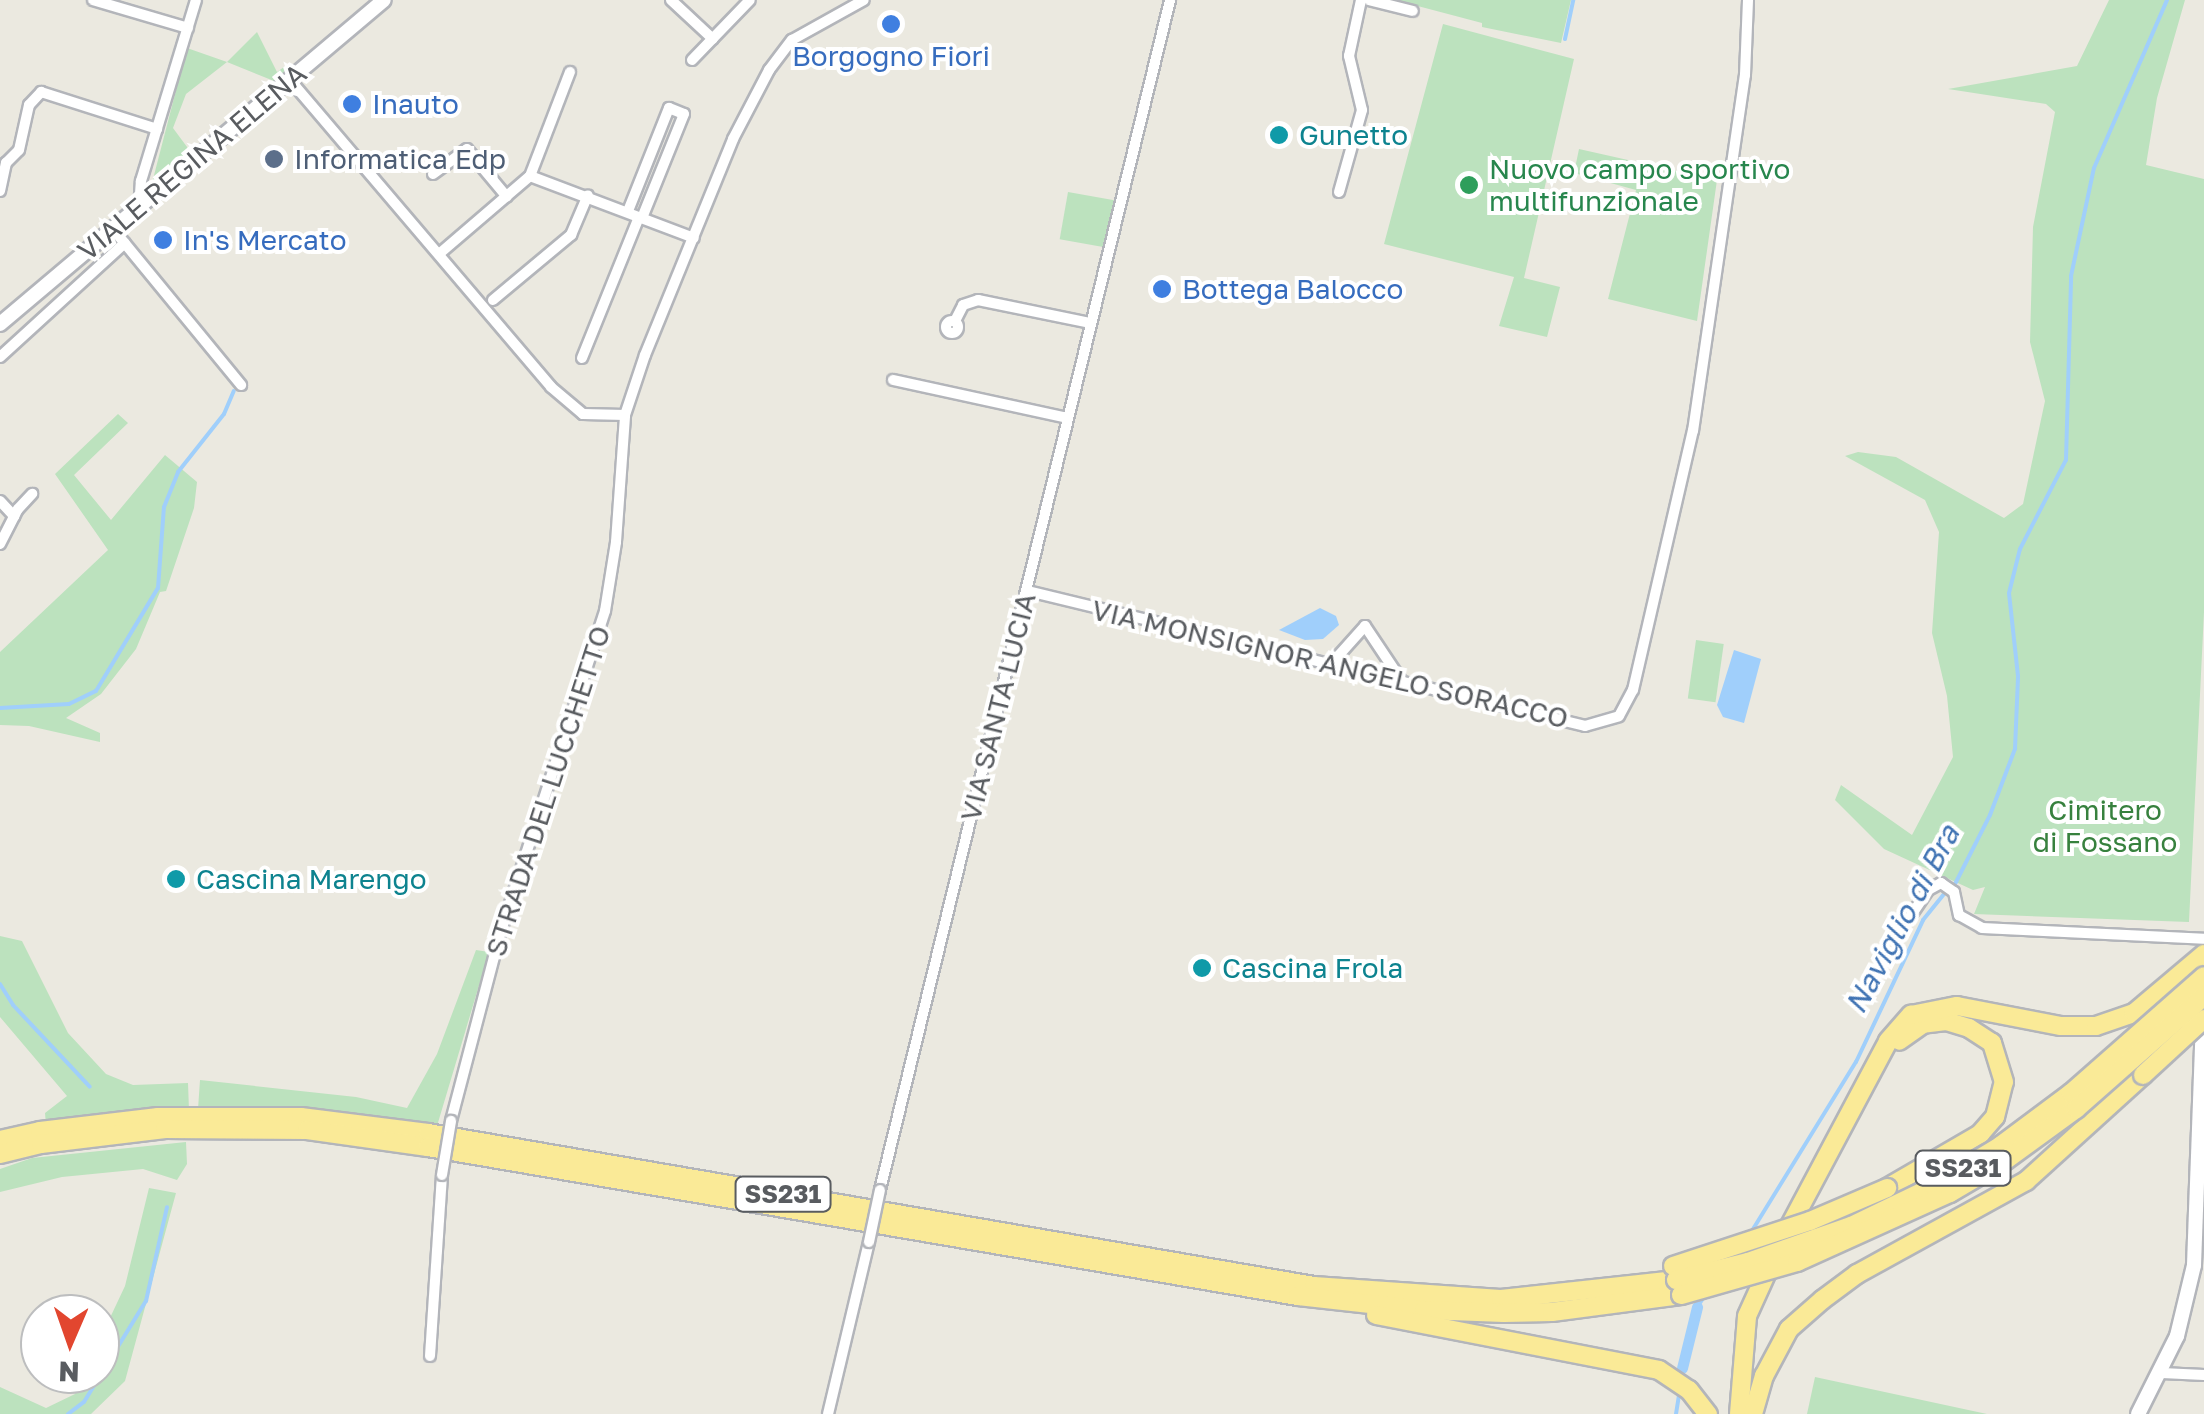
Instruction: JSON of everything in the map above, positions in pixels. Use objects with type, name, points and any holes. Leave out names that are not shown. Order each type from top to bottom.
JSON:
[{"type":"highway","points":[[1739,1414],[1743,1334],[1752,1300],[1869,1075],[1888,1041],[1911,1015],[1957,1006],[2061,1026],[2096,1026],[2134,1013],[2204,954]]},
{"type":"highway","name":"SS231","points":[[0,1154],[41,1144],[146,1131],[307,1130],[428,1147],[1298,1296],[1424,1310],[1552,1312],[1748,1262],[1851,1226],[1934,1186],[2000,1146],[2072,1092],[2204,976]]},
{"type":"highway","name":"SS231","points":[[0,1140],[158,1117],[301,1117],[428,1133],[1314,1286],[1420,1297],[1501,1299],[1632,1288],[1797,1262],[1950,1193],[2006,1160],[2076,1108],[2204,993]]},
{"type":"highway","points":[[1753,1414],[1764,1376],[1789,1329],[1822,1300],[1856,1274],[2026,1181],[2204,1019]]},
{"type":"highway","points":[[1677,1281],[1887,1188],[1980,1134],[2001,1103],[2003,1073],[1992,1043],[1969,1028],[1946,1021],[1923,1024],[1907,1032],[1869,1075]]},
{"type":"highway","points":[[1298,1296],[1392,1318],[1608,1357],[1672,1377],[1689,1390],[1708,1414]]},
{"type":"main road","name":"VIALE REGINA ELENA","points":[[0,324],[384,0]]},
{"type":"main road","points":[[2138,1414],[2162,1373],[2177,1336],[2194,1265],[2204,993]]},
{"type":"street","points":[[93,0],[188,28]]},
{"type":"street","points":[[139,208],[141,181],[196,0]]},
{"type":"street","points":[[671,0],[713,39]]},
{"type":"street","points":[[692,60],[750,0]]},
{"type":"street","name":"STRADA DEL LUCCHETTO","points":[[430,1356],[442,1175],[451,1121],[501,931],[606,611],[616,542],[625,415],[734,139],[777,58],[792,40],[864,0]]},
{"type":"street","name":"VIA SANTA LUCIA","points":[[828,1414],[1170,0]]},
{"type":"street","points":[[1339,192],[1362,110],[1349,56],[1361,0]]},
{"type":"street","points":[[1369,0],[1413,11]]},
{"type":"street","name":"VIA MONSIGNOR ANGELO SORACCO","points":[[1028,591],[1585,726],[1613,721],[1626,708],[1694,430],[1745,75],[1748,0]]},
{"type":"street","points":[[439,254],[530,176],[570,72]]},
{"type":"street","points":[[290,80],[572,407],[594,418],[625,415]]},
{"type":"street","points":[[0,190],[6,163],[19,150],[36,94],[47,93],[158,129]]},
{"type":"street","points":[[582,358],[637,215],[684,114],[669,108],[637,215]]},
{"type":"street","points":[[433,174],[467,149],[507,197]]},
{"type":"street","points":[[530,176],[694,238]]},
{"type":"street","points":[[493,300],[571,235],[588,195]]},
{"type":"street","points":[[113,229],[241,385]]},
{"type":"street","points":[[0,357],[126,243]]},
{"type":"street","points":[[954,321],[963,305],[978,300],[1090,323]]},
{"type":"street","points":[[893,380],[1068,418]]},
{"type":"street","points":[[0,544],[14,516],[32,494]]},
{"type":"street","points":[[0,501],[14,516]]},
{"type":"street","points":[[1331,664],[1365,626],[1400,680]]},
{"type":"street","points":[[1910,917],[1928,890],[1941,883],[1954,892],[1959,915],[1982,928],[2204,939]]},
{"type":"street","points":[[2162,1373],[2204,1374]]},
{"type":"green space","points":[[1395,0],[1571,0],[1561,43],[1482,27],[1482,23]]},
{"type":"green space","name":"Cimitero di Fossano","points":[[2109,0],[2185,0],[2157,98],[2146,165],[2204,179],[2204,612],[2189,922],[1974,914],[1985,887],[1973,890],[1884,849],[1835,800],[1841,785],[1912,835],[1953,757],[1947,696],[1932,633],[1939,532],[1925,500],[1845,456],[1858,452],[1896,457],[2004,518],[2023,504],[2045,401],[2030,342],[2033,227],[2055,112],[2046,104],[1948,89],[2077,66]]},
{"type":"green space","name":"Nuovo campo sportivo multifunzionale","points":[[1443,24],[1574,59],[1524,278],[1560,287],[1547,337],[1499,326],[1514,277],[1384,244]]},
{"type":"green space","points":[[257,32],[277,72],[288,64],[290,67],[274,81],[227,62]]},
{"type":"green space","points":[[187,48],[227,62],[186,94],[173,128],[190,151],[152,183]]},
{"type":"green space","points":[[1579,149],[1717,180],[1697,321],[1608,299],[1636,190],[1574,173]]},
{"type":"green space","points":[[1068,192],[1114,200],[1106,247],[1060,239]]},
{"type":"green space","points":[[118,414],[128,423],[74,475],[111,520],[165,455],[197,482],[194,508],[166,591],[160,592],[136,649],[101,694],[66,718],[100,733],[100,742],[29,726],[0,725],[0,652],[108,550],[55,474]]},
{"type":"green space","points":[[1696,640],[1724,644],[1716,702],[1688,698]]},
{"type":"green space","points":[[0,936],[22,941],[68,1033],[106,1074],[133,1085],[188,1083],[189,1110],[46,1125],[45,1113],[67,1096],[0,1017]]},
{"type":"green space","points":[[476,950],[489,952],[437,1126],[342,1111],[198,1109],[200,1080],[356,1097],[407,1108],[437,1054]]},
{"type":"green space","points":[[186,1142],[187,1164],[177,1180],[143,1169],[62,1177],[0,1192],[0,1169],[32,1158]]},
{"type":"green space","points":[[149,1188],[176,1193],[125,1381],[120,1386],[120,1297]]},
{"type":"green space","points":[[1815,1377],[1987,1414],[1807,1414]]},
{"type":"green space","points":[[0,1387],[46,1408],[75,1394],[112,1394],[91,1414],[0,1414]]},
{"type":"water","points":[[1320,608],[1336,616],[1339,625],[1323,639],[1305,640],[1279,630]]},
{"type":"water","points":[[1734,650],[1761,659],[1744,723],[1723,717],[1717,705]]},
{"type":"waterway","points":[[1565,39],[1573,0]]},
{"type":"waterway","name":"Naviglio di Bra","points":[[1954,886],[1990,815],[2015,749],[2018,676],[2009,593],[2020,549],[2066,460],[2071,276],[2094,168],[2167,0]]},
{"type":"waterway","points":[[0,708],[69,704],[96,691],[158,588],[164,507],[178,472],[224,414],[234,391]]},
{"type":"waterway","name":"Naviglio di Bra","points":[[1750,1234],[1856,1062],[1923,920],[1946,892]]},
{"type":"waterway","points":[[0,984],[13,1005],[90,1087]]},
{"type":"waterway","points":[[68,1414],[84,1402],[146,1301],[167,1207]]},
{"type":"waterway","name":"Naviglio di Bra","points":[[1697,1307],[1706,1294]]},
{"type":"waterway","name":"Naviglio di Bra","points":[[1682,1368],[1697,1307]]},
{"type":"waterway","name":"Naviglio di Bra","points":[[1676,1414],[1679,1395]]},
{"type":"place","name":"Borgogno Fiori","points":[[891,24]]},
{"type":"place","name":"Inauto","points":[[352,104]]},
{"type":"place","name":"Gunetto","points":[[1279,135]]},
{"type":"place","name":"Informatica Edp","points":[[274,159]]},
{"type":"place","name":"Nuovo campo sportivo multifunzionale","points":[[1469,185]]},
{"type":"place","name":"In's Mercato","points":[[163,240]]},
{"type":"place","name":"Bottega Balocco","points":[[1162,289]]},
{"type":"place","name":"Cascina Marengo","points":[[176,879]]},
{"type":"place","name":"Cascina Frola","points":[[1202,968]]}]
